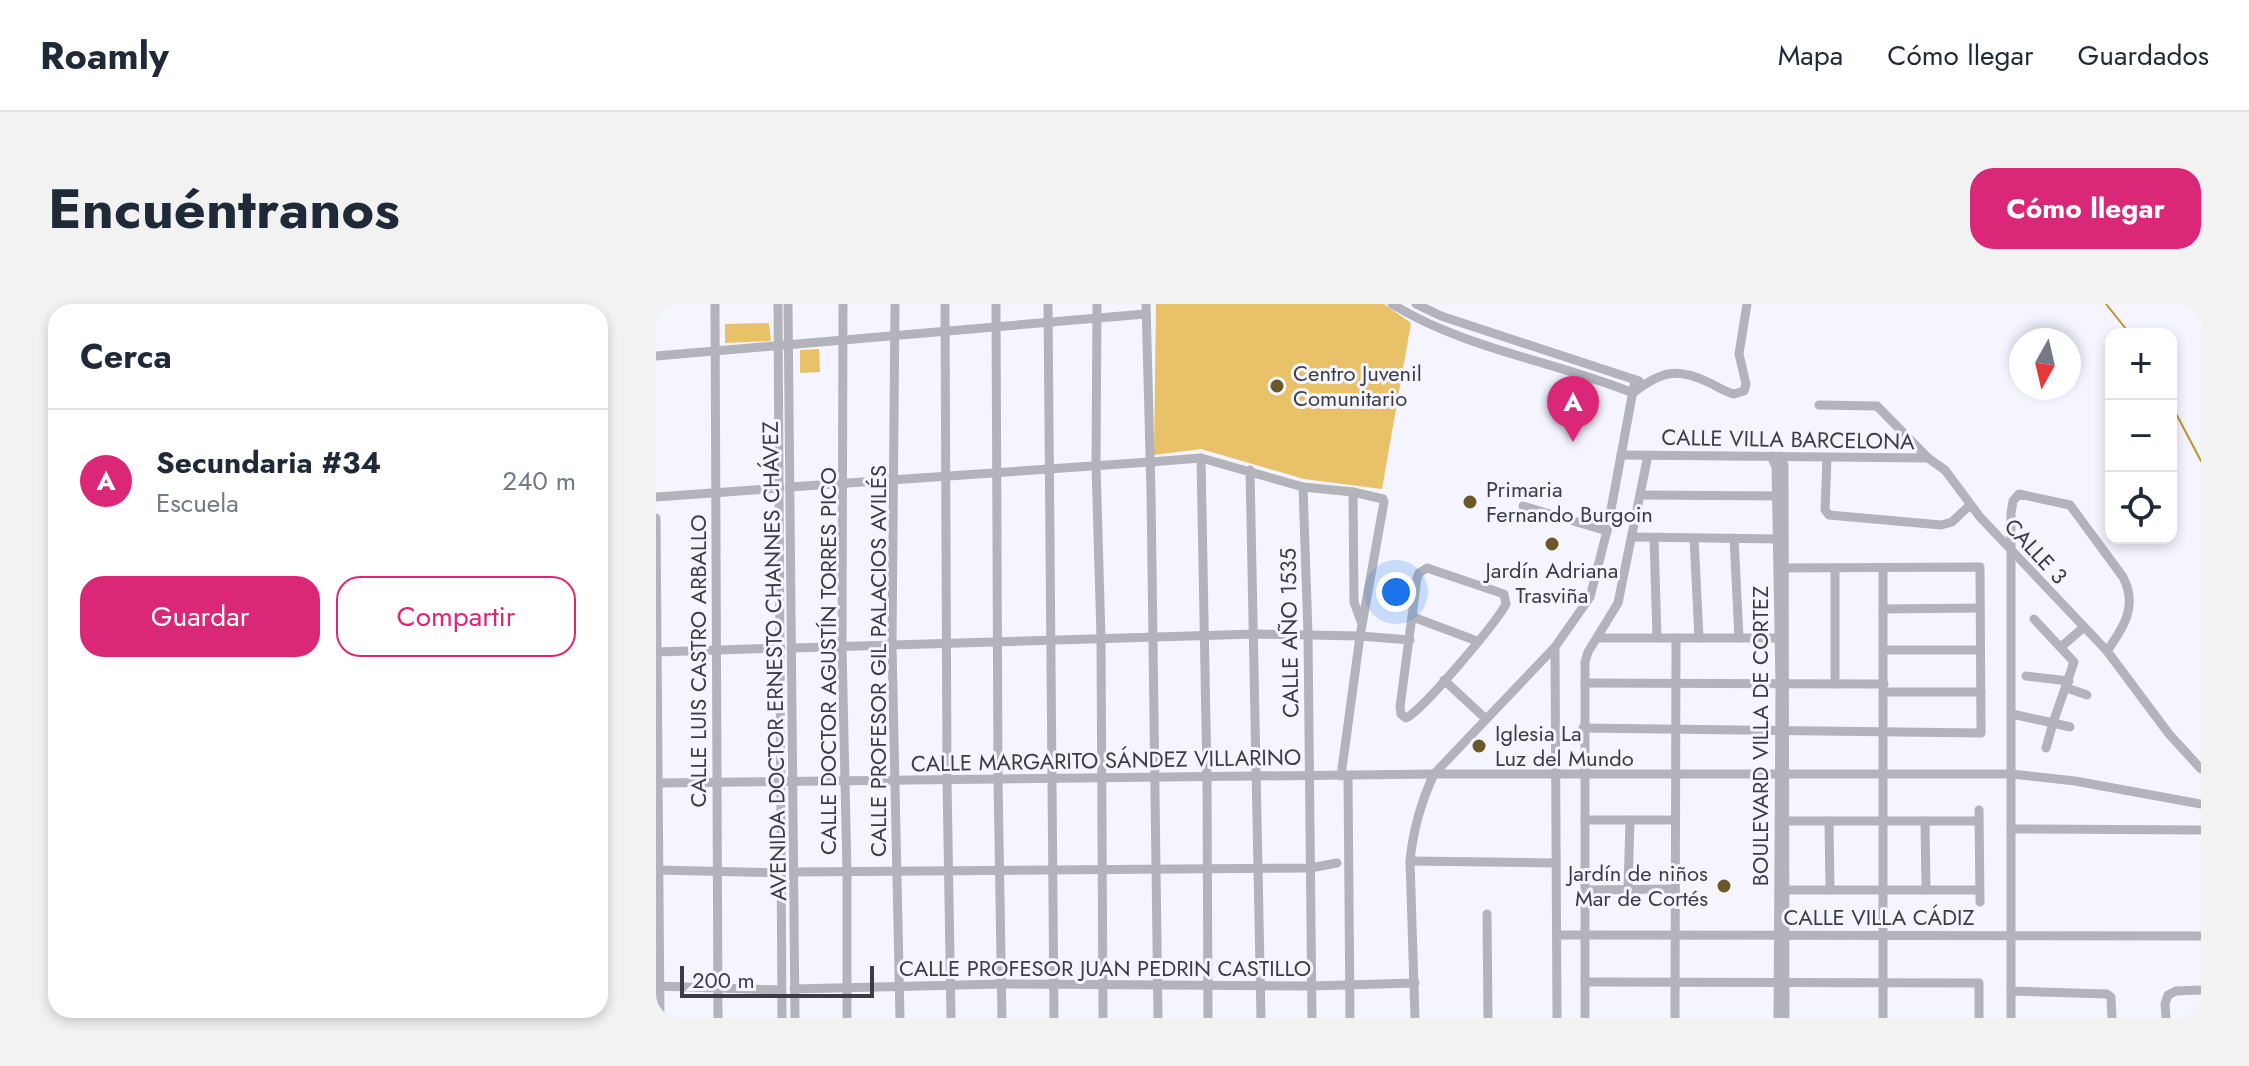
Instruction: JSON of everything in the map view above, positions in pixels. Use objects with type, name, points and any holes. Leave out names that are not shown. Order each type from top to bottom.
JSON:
[{"type":"street","name":"CALLE LUIS CASTRO ARBALLO","points":[[715,304],[718,1018]]},
{"type":"street","name":"AVENIDA DOCTOR ERNESTO CHANNES CHÁVEZ","points":[[778,304],[783,345],[792,648],[782,873],[782,1018]]},
{"type":"street","name":"AVENIDA DOCTOR ERNESTO CHANNES CHÁVEZ","points":[[783,345],[788,304]]},
{"type":"street","name":"CALLE DOCTOR AGUSTÍN TORRES PICO","points":[[843,304],[845,482],[842,647],[847,1018]]},
{"type":"street","name":"CALLE PROFESOR GIL PALACIOS AVILÉS","points":[[895,304],[892,646],[900,1018]]},
{"type":"street","points":[[945,304],[951,1018]]},
{"type":"street","points":[[996,304],[1002,1018]]},
{"type":"street","points":[[1048,304],[1054,1018]]},
{"type":"street","points":[[1097,304],[1103,1018]]},
{"type":"street","points":[[1392,304],[1429,324],[1633,393]]},
{"type":"street","points":[[1416,304],[1497,335],[1635,380],[1648,381]]},
{"type":"street","points":[[1633,393],[1648,381],[1680,372],[1729,393],[1744,391],[1746,384],[1739,354],[1747,304]]},
{"type":"street","points":[[656,356],[1048,323],[1145,309],[1158,868],[1158,1018]]},
{"type":"street","points":[[1492,346],[1497,335]]},
{"type":"street","points":[[1415,1018],[1410,861],[1417,819],[1434,774],[1555,647],[1590,597],[1607,531],[1635,380]]},
{"type":"street","name":"CALLE 3","points":[[1819,405],[1877,406],[1928,458],[1945,470],[1970,505],[2012,552],[2107,651],[2169,734],[2201,769]]},
{"type":"street","name":"CALLE VILLA BARCELONA","points":[[1621,455],[1928,458]]},
{"type":"street","name":"CALLE VILLA BARCELONA","points":[[1585,1018],[1583,728],[1586,657],[1618,603],[1648,455]]},
{"type":"street","name":"BOULEVARD VILLA DE CORTEZ","points":[[1775,456],[1784,465],[1780,496],[1783,935],[1778,1018]]},
{"type":"street","points":[[1201,458],[1208,1018]]},
{"type":"street","points":[[656,497],[1201,458],[1303,487],[1384,499],[1360,636],[1344,776],[1350,1018]]},
{"type":"street","points":[[1827,458],[1825,510],[1829,515],[1941,525],[1952,522],[1970,505]]},
{"type":"street","points":[[1250,470],[1261,1018]]},
{"type":"street","name":"AVENIDA DOCTOR ERNESTO CHANNES CHÁVEZ","points":[[785,487],[781,648],[794,872],[795,1018]]},
{"type":"street","name":"CALLE AÑO 1535","points":[[1303,487],[1308,634],[1312,1018]]},
{"type":"street","points":[[1353,492],[1354,602],[1362,624]]},
{"type":"street","points":[[2011,1018],[2011,513],[2016,497],[2027,494],[2070,505],[2123,577],[2129,589],[2131,606],[2107,651]]},
{"type":"street","points":[[1641,495],[1780,496]]},
{"type":"street","points":[[1523,506],[1607,531]]},
{"type":"street","points":[[656,518],[658,1017]]},
{"type":"street","points":[[1633,537],[1781,539]]},
{"type":"street","points":[[1654,538],[1657,638]]},
{"type":"street","points":[[1694,538],[1699,638]]},
{"type":"street","points":[[1734,538],[1739,638]]},
{"type":"street","name":"BOULEVARD VILLA DE CORTEZ","points":[[1781,539],[1785,568],[1783,638]]},
{"type":"street","points":[[1583,728],[1981,733],[1980,567],[1785,568]]},
{"type":"street","points":[[1427,568],[1504,594],[1507,600],[1505,607],[1477,641],[1410,717],[1403,716],[1400,707],[1410,640],[1417,578],[1427,568]]},
{"type":"street","points":[[1835,568],[1835,684]]},
{"type":"street","points":[[1883,568],[1883,1018]]},
{"type":"street","points":[[1883,609],[1980,608]]},
{"type":"street","points":[[1413,617],[1477,641]]},
{"type":"street","points":[[2034,619],[2074,662],[2046,748]]},
{"type":"street","points":[[2061,647],[2084,627]]},
{"type":"street","points":[[792,648],[1255,634],[1410,640]]},
{"type":"street","points":[[1599,638],[1783,638]]},
{"type":"street","points":[[1675,1018],[1676,638]]},
{"type":"street","points":[[1555,647],[1557,1018]]},
{"type":"street","points":[[657,652],[781,648]]},
{"type":"street","points":[[1884,650],[1980,650]]},
{"type":"street","points":[[2026,676],[2068,684],[2087,695]]},
{"type":"street","points":[[1444,680],[1486,719]]},
{"type":"street","points":[[1585,683],[1835,684],[1981,692]]},
{"type":"street","points":[[2012,714],[2070,727]]},
{"type":"street","name":"CALLE MARGARITO SÁNDEZ VILLARINO","points":[[657,783],[1434,774],[2012,774],[2075,781],[2201,804]]},
{"type":"street","points":[[1979,810],[1980,902]]},
{"type":"street","points":[[1585,820],[1675,820]]},
{"type":"street","points":[[1628,889],[1630,820]]},
{"type":"street","points":[[1783,821],[1979,821]]},
{"type":"street","points":[[1829,821],[1830,890]]},
{"type":"street","points":[[1925,821],[1926,890]]},
{"type":"street","points":[[2011,829],[2201,830]]},
{"type":"street","points":[[1410,861],[1556,863]]},
{"type":"street","points":[[794,872],[1259,869],[1310,868],[1337,863]]},
{"type":"street","points":[[657,870],[782,873]]},
{"type":"street","points":[[1585,890],[1675,889]]},
{"type":"street","points":[[1783,890],[1979,890]]},
{"type":"street","points":[[1487,914],[1488,1018]]},
{"type":"street","name":"CALLE VILLA CÁDIZ","points":[[1557,935],[2201,936]]},
{"type":"street","points":[[1585,982],[1979,983],[1979,1018]]},
{"type":"street","name":"BOULEVARD VILLA DE CORTEZ","points":[[1782,982],[1785,1018]]},
{"type":"street","name":"CALLE PROFESOR JUAN PEDRIN CASTILLO","points":[[794,989],[1002,984],[1311,986],[1415,983]]},
{"type":"street","points":[[658,986],[781,990]]},
{"type":"street","points":[[2166,1018],[2168,995],[2176,991],[2201,990]]},
{"type":"street","points":[[2011,991],[2107,994],[2111,997],[2112,1018]]},
{"type":"shaded area","name":"Centro Juvenil Comunitario","points":[[1156,304],[1384,304],[1411,323],[1382,489],[1304,479],[1201,449],[1154,455]]},
{"type":"shaded area","points":[[769,323],[771,341],[725,343],[725,324]]},
{"type":"shaded area","points":[[819,349],[820,372],[800,373],[800,350]]},
{"type":"waterway","points":[[2106,304],[2125,328]]},
{"type":"waterway","points":[[2177,415],[2201,461]]},
{"type":"place","name":"Centro Juvenil Comunitario","points":[[1277,386]]},
{"type":"place","name":"Secundaria #34","points":[[1573,442]]},
{"type":"place","name":"Primaria Fernando Burgoin","points":[[1470,502]]},
{"type":"place","name":"Jardín Adriana Trasviña","points":[[1552,544]]},
{"type":"place","name":"Iglesia La Luz del Mundo","points":[[1479,746]]},
{"type":"place","name":"Jardín de niños Mar de Cortés","points":[[1724,886]]}]
